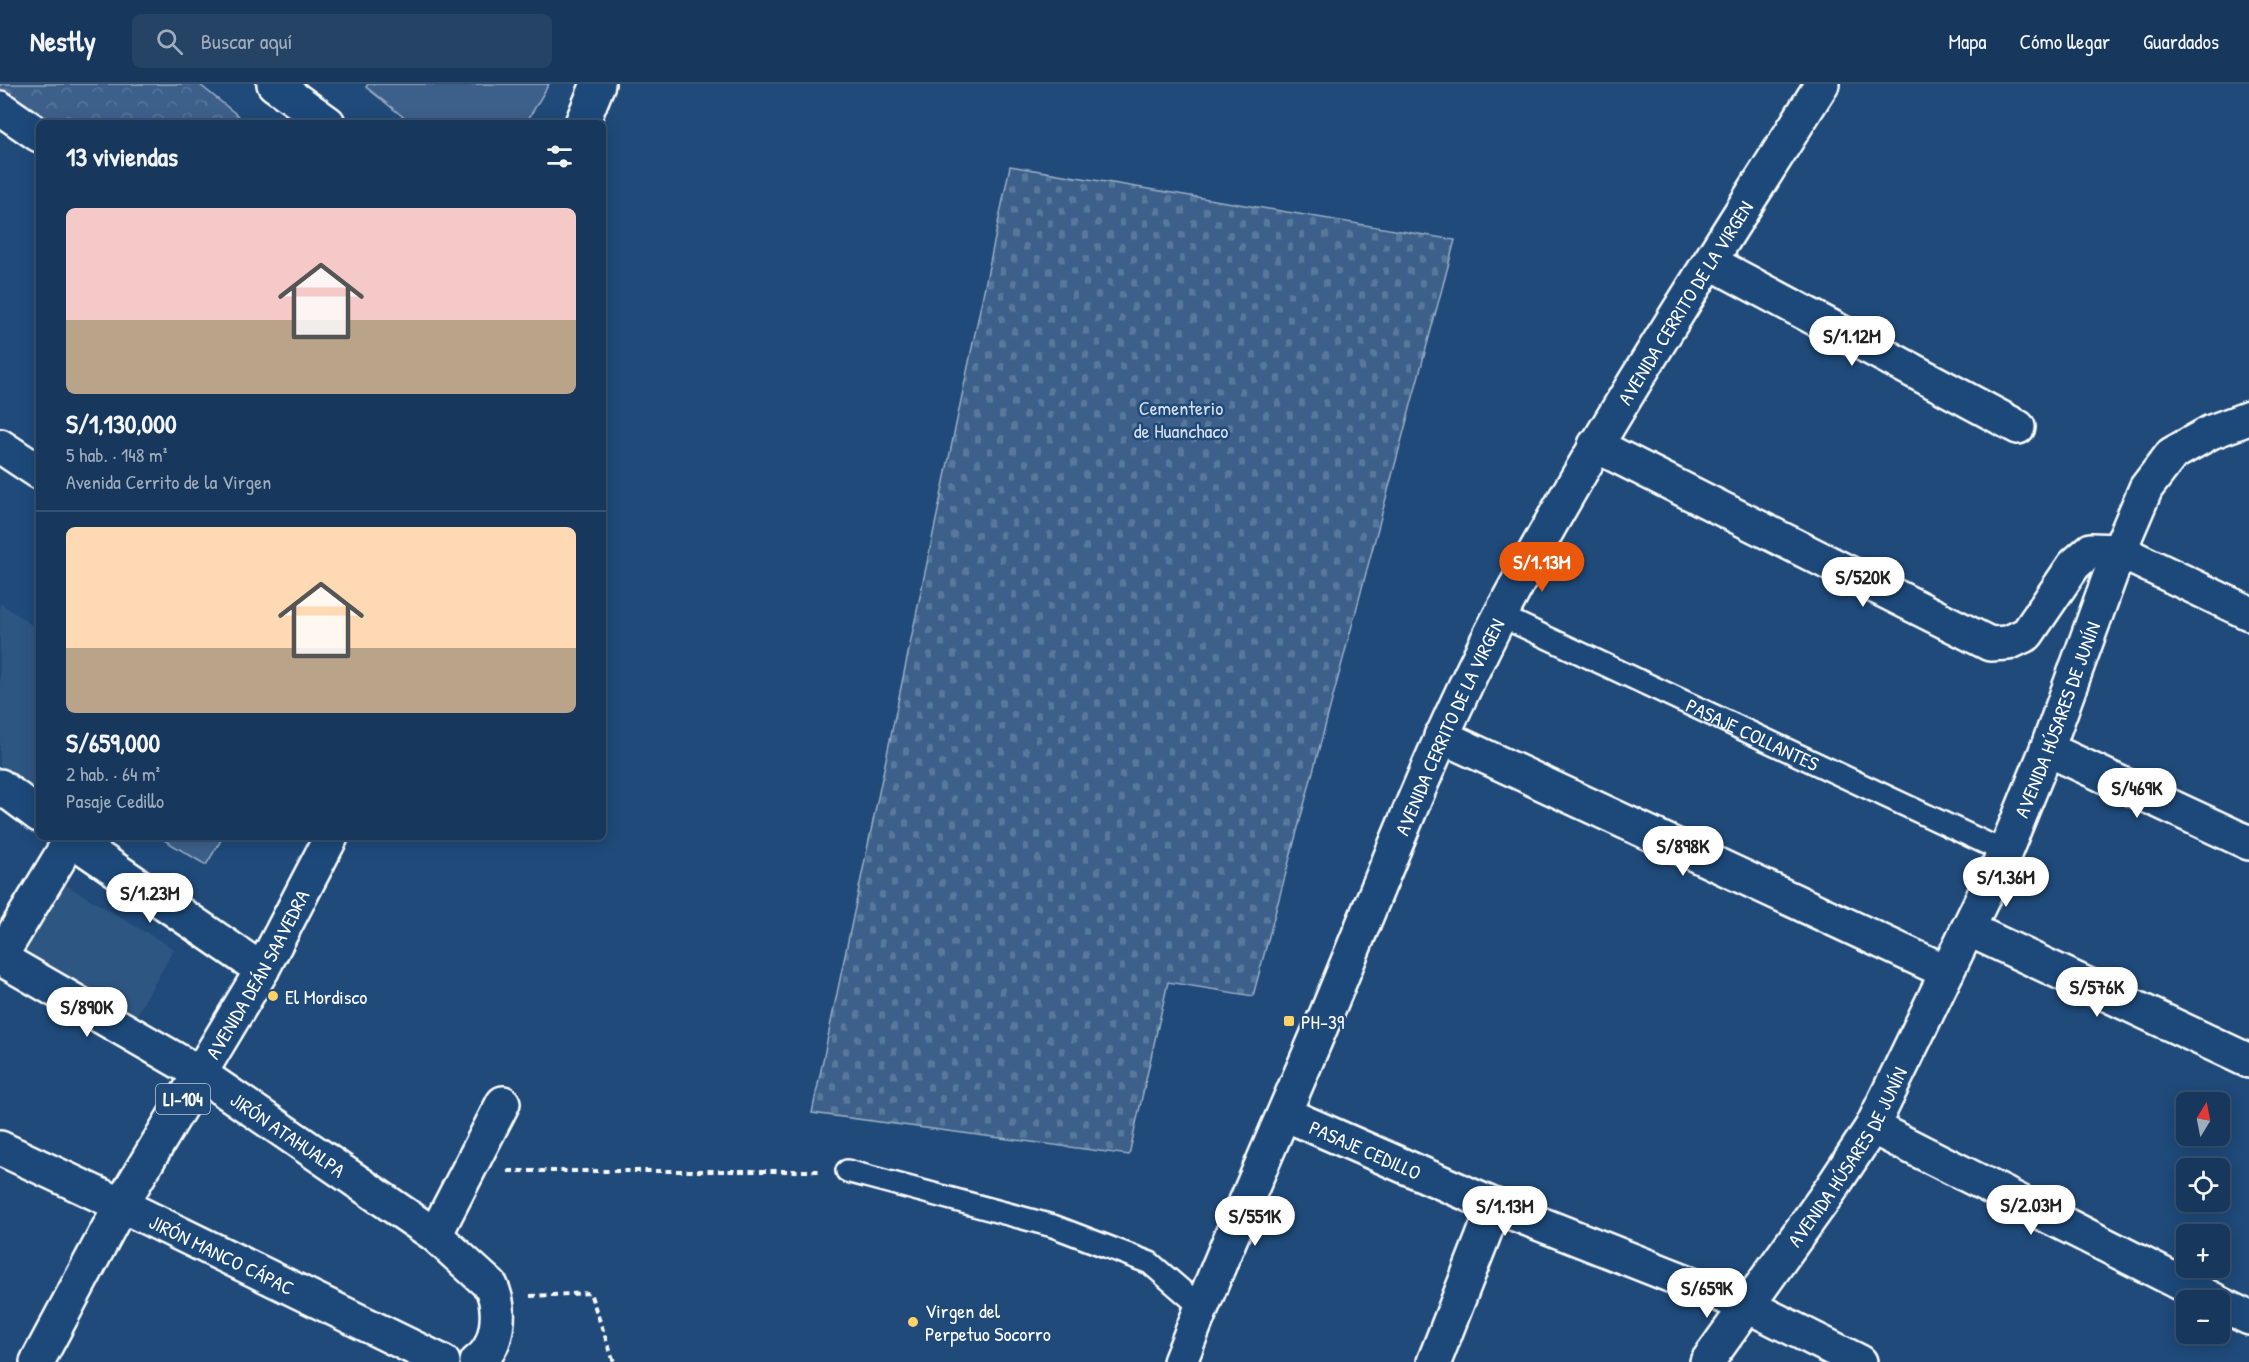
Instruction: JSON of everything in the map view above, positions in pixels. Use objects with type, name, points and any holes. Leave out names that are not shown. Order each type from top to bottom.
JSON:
[{"type":"street","points":[[274,84],[324,120]]},
{"type":"street","points":[[583,120],[598,84]]},
{"type":"street","name":"AVENIDA CERRITO DE LA VIRGEN","points":[[1180,1362],[1201,1306],[1285,1114],[1441,736],[1501,616],[1595,445],[1822,84]]},
{"type":"street","points":[[0,108],[36,133]]},
{"type":"street","points":[[1710,262],[2019,428]]},
{"type":"street","name":"AVENIDA HÚSARES DE JUNÍN","points":[[1707,1362],[1831,1189],[1872,1126],[2005,852],[2047,749],[2119,551],[2146,488],[2172,454],[2211,432],[2249,418]]},
{"type":"street","points":[[1595,445],[1990,644],[2008,643],[2027,634],[2074,565],[2091,550],[2119,551],[2249,613]]},
{"type":"street","points":[[0,446],[36,470]]},
{"type":"street","points":[[1441,736],[1947,972]]},
{"type":"street","points":[[2047,749],[2249,843]]},
{"type":"street","points":[[0,786],[36,813]]},
{"type":"street","points":[[0,958],[68,840]]},
{"type":"street","points":[[72,840],[262,970]]},
{"type":"street","name":"AVENIDA DEÁN SAAVEDRA","points":[[37,1362],[121,1204],[262,970],[329,840]]},
{"type":"street","points":[[1968,929],[2249,1061]]},
{"type":"street","name":"JIRÓN ATAHUALPA","points":[[0,958],[199,1073],[435,1235],[491,1286],[496,1298]]},
{"type":"street","points":[[435,1235],[503,1103]]},
{"type":"street","name":"PASAJE CEDILLO","points":[[1285,1114],[1495,1206],[1748,1306],[1860,1362]]},
{"type":"street","points":[[1872,1126],[2194,1290]]},
{"type":"street","name":"JIRÓN MANCO CÁPAC","points":[[0,1148],[121,1204],[442,1362]]},
{"type":"street","points":[[1434,1362],[1495,1206]]},
{"type":"street","points":[[477,1362],[486,1356],[494,1340],[496,1298]]},
{"type":"street","points":[[2230,1309],[2249,1318]]},
{"type":"lane","name":"PASAJE COLLANTES","points":[[1501,616],[2005,852]]},
{"type":"lane","points":[[847,1171],[1053,1226],[1150,1263],[1201,1306]]},
{"type":"path","points":[[468,1170],[847,1171]]},
{"type":"path","points":[[496,1298],[590,1293],[614,1362]]},
{"type":"shaded area","points":[[0,603],[36,628],[36,797],[0,773]]},
{"type":"shaded area","points":[[54,878],[174,949],[132,1023],[10,947]]},
{"type":"green space","points":[[0,84],[199,84],[243,120],[37,120],[0,94]]},
{"type":"green space","points":[[368,84],[549,84],[528,120],[407,120],[366,87]]},
{"type":"green space","name":"Cementerio de Huanchaco","points":[[1010,166],[1455,240],[1253,996],[1168,982],[1129,1155],[812,1113]]},
{"type":"green space","points":[[164,840],[221,840],[206,865]]},
{"type":"place","name":"El Mordisco","points":[[273,996]]},
{"type":"place","name":"PH-39","points":[[1289,1021]]},
{"type":"place","name":"Virgen del Perpetuo Socorro","points":[[913,1322]]}]
